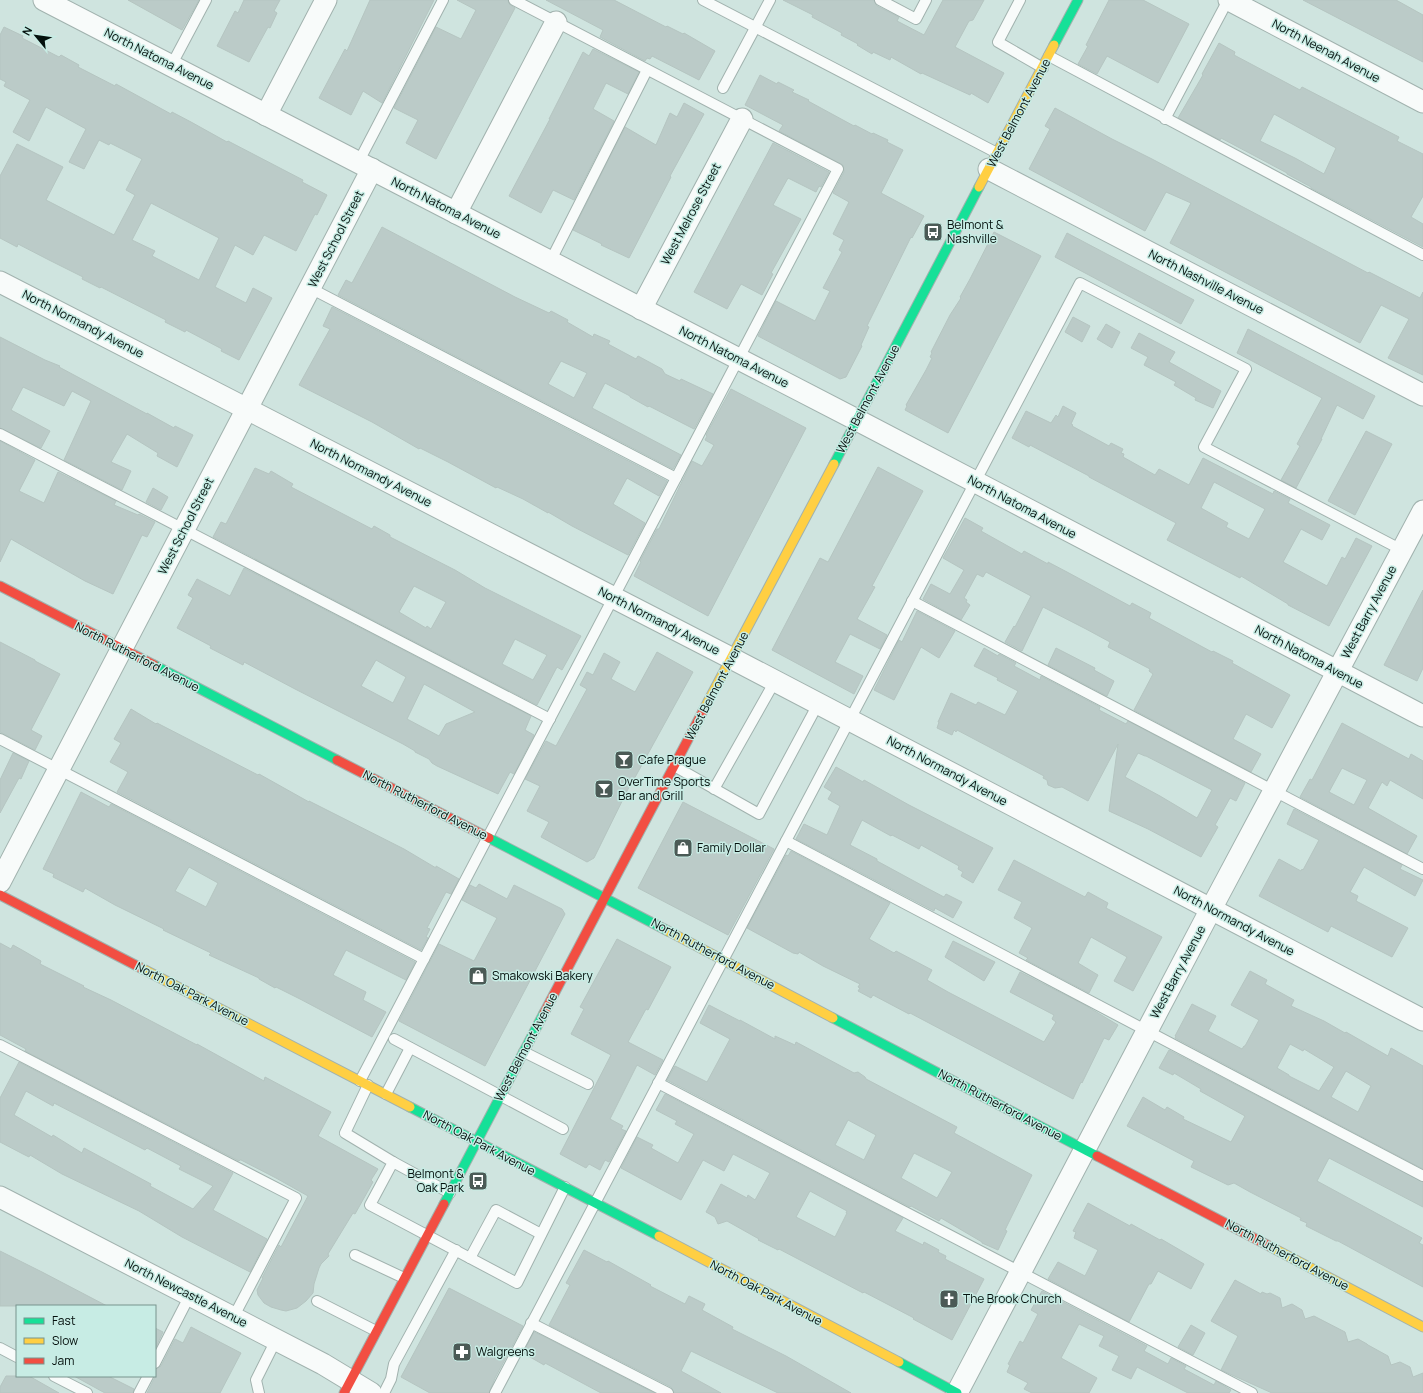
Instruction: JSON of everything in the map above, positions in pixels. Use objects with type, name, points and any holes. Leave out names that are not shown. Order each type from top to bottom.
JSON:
[{"type":"street","name":"North Natoma Avenue","points":[[44,0],[80,8],[171,66],[857,420],[1423,716]]},
{"type":"street","points":[[266,115],[326,0]]},
{"type":"street","name":"North Neenah Avenue","points":[[1228,0],[1423,102]]},
{"type":"street","name":"West Belmont Avenue","points":[[347,1387],[1077,2]]},
{"type":"street","points":[[456,213],[556,22]]},
{"type":"street","name":"West Melrose Street","points":[[641,309],[742,119]]},
{"type":"street","name":"North Nashville Avenue","points":[[993,161],[1423,395]]},
{"type":"street","name":"West School Street","points":[[0,882],[310,288],[365,166]]},
{"type":"street","name":"North Normandy Avenue","points":[[0,282],[731,658],[1423,1020]]},
{"type":"street","name":"West Barry Avenue","points":[[957,1393],[1423,510]]},
{"type":"street","name":"North Rutherford Avenue","points":[[0,586],[605,898],[1423,1327]]},
{"type":"street","name":"North Oak Park Avenue","points":[[0,894],[477,1141],[957,1393]]},
{"type":"street","name":"North Newcastle Avenue","points":[[0,1197],[323,1364],[347,1387],[371,1393]]},
{"type":"lane","points":[[171,66],[206,0]]},
{"type":"lane","points":[[365,166],[443,0]]},
{"type":"lane","points":[[450,1193],[393,1162],[345,1133],[364,1083],[424,959],[838,169],[514,0]]},
{"type":"lane","points":[[704,0],[755,27],[993,161]]},
{"type":"lane","points":[[723,88],[770,0]]},
{"type":"lane","points":[[880,0],[916,18],[926,0]]},
{"type":"lane","points":[[1020,0],[998,42],[1042,68]]},
{"type":"lane","points":[[1066,0],[1077,2]]},
{"type":"lane","points":[[1165,119],[1228,0]]},
{"type":"lane","points":[[1048,56],[1423,254]]},
{"type":"lane","points":[[550,262],[647,70]]},
{"type":"lane","points":[[494,1393],[1080,283],[1246,369],[1204,447],[1402,550]]},
{"type":"lane","points":[[310,288],[676,478]]},
{"type":"lane","points":[[0,434],[550,719]]},
{"type":"lane","points":[[912,601],[1423,869]]},
{"type":"lane","points":[[714,789],[774,681]]},
{"type":"lane","points":[[674,766],[759,814],[818,704]]},
{"type":"lane","points":[[0,739],[424,959]]},
{"type":"lane","points":[[786,841],[1423,1176]]},
{"type":"lane","points":[[394,1039],[563,1129]]},
{"type":"lane","points":[[0,1045],[296,1198],[233,1318]]},
{"type":"lane","points":[[386,1094],[410,1048]]},
{"type":"lane","points":[[524,1052],[588,1084]]},
{"type":"lane","points":[[658,1082],[1252,1393]]},
{"type":"lane","points":[[393,1162],[370,1205],[428,1234],[517,1283],[565,1187]]},
{"type":"lane","points":[[470,1258],[496,1210],[542,1234]]},
{"type":"lane","points":[[384,1393],[391,1379],[394,1364],[456,1250]]},
{"type":"lane","points":[[355,1255],[404,1278]]},
{"type":"lane","points":[[156,1361],[190,1296]]},
{"type":"lane","points":[[317,1301],[376,1331]]},
{"type":"lane","points":[[531,1323],[668,1393]]},
{"type":"lane","points":[[259,1393],[256,1380],[276,1340]]},
{"type":"lane","points":[[0,1348],[16,1356]]},
{"type":"lane","points":[[56,1377],[87,1393]]},
{"type":"lane","points":[[139,1393],[147,1377]]},
{"type":"building","points":[[128,0],[199,0],[182,30]]},
{"type":"building","points":[[244,0],[280,0],[274,11],[277,13],[270,28],[268,27],[249,62],[217,46],[235,11],[238,13]]},
{"type":"building","points":[[370,0],[434,0],[382,103],[363,91],[351,115],[319,98],[345,49],[347,51]]},
{"type":"building","points":[[457,0],[508,0],[509,4],[515,8],[436,159],[406,143],[418,120],[394,108],[436,27],[461,39],[476,10]]},
{"type":"building","points":[[546,0],[614,0],[666,27],[667,26],[683,34],[684,33],[715,51],[699,80],[652,56],[650,59],[647,58],[645,61],[600,37],[603,30]]},
{"type":"building","points":[[783,0],[874,0],[877,6],[899,17],[897,21],[924,35],[943,0],[984,0],[973,20],[969,21],[955,47],[1004,73],[988,103],[971,93],[970,95],[922,73],[921,74],[891,57],[890,60],[873,52],[872,54],[857,45],[858,44],[841,35],[842,33],[812,17],[813,15]]},
{"type":"building","points":[[1109,0],[1143,0],[1189,24],[1158,83],[1107,56],[1097,74],[1078,64]]},
{"type":"building","points":[[1303,0],[1396,0],[1423,15],[1423,62]]},
{"type":"building","points":[[4,27],[23,36],[22,38],[59,57],[61,55],[79,65],[78,67],[115,86],[116,84],[171,114],[172,112],[227,142],[228,141],[303,180],[302,182],[327,195],[317,215],[315,214],[296,251],[264,235],[253,255],[235,245],[215,287],[246,303],[253,288],[272,298],[239,360],[186,330],[185,332],[165,322],[166,320],[82,279],[83,277],[18,244],[17,247],[0,238],[0,176],[17,144],[63,167],[46,200],[114,235],[135,195],[126,190],[142,159],[110,143],[109,145],[99,140],[84,169],[69,162],[86,129],[46,107],[29,141],[13,132],[30,100],[4,86],[6,82],[0,79],[0,35]],"holes":[[[151,203],[219,238],[199,280],[152,256],[155,251],[132,240]]]},
{"type":"building","points":[[1219,43],[1235,52],[1234,55],[1300,90],[1302,87],[1399,137],[1397,141],[1423,154],[1423,196],[1411,217],[1423,224],[1423,247],[1311,188],[1287,173],[1221,138],[1220,140],[1178,118],[1203,75],[1202,74]],"holes":[[[1274,114],[1336,148],[1324,174],[1260,141]]]},
{"type":"building","points":[[593,49],[639,72],[628,94],[606,83],[593,109],[614,121],[574,200],[553,190],[541,213],[509,196],[550,119],[583,52],[589,56]]},
{"type":"building","points":[[760,75],[777,84],[778,82],[794,90],[792,92],[809,100],[808,101],[854,126],[855,125],[888,140],[887,142],[903,150],[881,193],[924,216],[912,238],[911,237],[867,326],[869,327],[861,345],[862,346],[846,377],[840,379],[758,336],[776,301],[815,321],[830,291],[823,288],[842,252],[839,250],[844,240],[833,234],[849,202],[833,193],[844,172],[843,165],[779,131],[783,125],[745,105]]},
{"type":"building","points":[[684,103],[704,114],[670,176],[671,177],[629,258],[573,230],[625,127],[656,145],[670,113],[677,117]]},
{"type":"building","points":[[1055,108],[1368,273],[1369,272],[1420,298],[1423,292],[1423,375],[1388,358],[1409,319],[1381,305],[1360,343],[1170,243],[1191,203],[1166,192],[1145,231],[1029,169],[1050,129],[1045,126]]},
{"type":"building","points":[[773,143],[829,172],[821,187],[819,186],[816,192],[788,178],[773,205],[801,219],[771,273],[773,274],[762,295],[741,284],[727,309],[694,292]]},
{"type":"building","points":[[382,227],[515,297],[549,313],[551,311],[568,320],[567,322],[593,337],[594,334],[610,341],[608,344],[636,359],[638,356],[662,369],[665,374],[680,381],[681,379],[713,394],[694,429],[649,406],[648,407],[605,383],[592,408],[681,455],[673,469],[338,295],[346,280],[352,283]],"holes":[[[561,361],[587,373],[574,398],[548,384]]]},
{"type":"building","points":[[994,232],[1041,256],[948,433],[905,410],[906,405],[926,370],[932,358],[930,357],[931,352],[950,315],[961,298],[960,297]]},
{"type":"building","points":[[1067,233],[1194,300],[1181,324],[1055,257]]},
{"type":"building","points":[[332,307],[667,481],[659,496],[627,478],[613,504],[645,523],[628,555],[523,499],[497,487],[496,488],[448,462],[420,448],[419,449],[372,422],[299,385],[330,329],[323,326]]},
{"type":"building","points":[[1073,317],[1090,326],[1082,342],[1065,332]]},
{"type":"building","points":[[1106,324],[1120,332],[1112,348],[1097,339]]},
{"type":"building","points":[[1248,329],[1375,396],[1363,419],[1337,405],[1322,439],[1296,488],[1281,480],[1300,446],[1297,444],[1322,398],[1237,353]]},
{"type":"building","points":[[1139,333],[1175,352],[1169,362],[1221,391],[1213,408],[1195,400],[1196,398],[1174,385],[1176,382],[1144,365],[1148,357],[1131,348]]},
{"type":"building","points":[[0,337],[60,366],[59,367],[174,428],[175,426],[193,435],[177,467],[157,456],[158,453],[127,434],[111,462],[131,471],[122,490],[64,460],[91,401],[72,391],[64,406],[23,387],[11,410],[50,431],[41,448],[0,428]]},
{"type":"building","points":[[731,389],[806,428],[708,616],[634,576],[641,562],[640,561],[657,529],[659,529],[692,461],[702,466],[714,445],[705,440],[706,435]]},
{"type":"building","points":[[1063,406],[1076,413],[1071,424],[1073,425],[1072,426],[1109,446],[1111,443],[1123,449],[1121,453],[1124,454],[1123,457],[1155,475],[1159,469],[1189,485],[1203,458],[1273,494],[1274,491],[1290,499],[1288,503],[1330,525],[1322,540],[1301,529],[1283,562],[1327,586],[1342,557],[1345,559],[1356,538],[1372,546],[1329,626],[1288,605],[1241,576],[1240,578],[1167,540],[1176,523],[1030,445],[1029,447],[1012,438],[1026,411],[1051,423],[1056,415],[1058,417]],"holes":[[[1214,482],[1265,509],[1249,539],[1226,527],[1228,523],[1201,508]]]},
{"type":"building","points":[[1366,431],[1392,444],[1355,515],[1328,501]]},
{"type":"building","points":[[0,441],[35,460],[19,491],[44,503],[58,472],[116,501],[114,505],[138,515],[139,514],[155,522],[147,537],[142,535],[113,594],[85,581],[11,539],[0,562]]},
{"type":"building","points":[[878,467],[923,491],[872,586],[875,587],[857,619],[887,635],[880,649],[850,634],[835,662],[863,676],[854,694],[772,650],[820,558],[828,562]]},
{"type":"building","points":[[255,468],[269,474],[271,471],[293,484],[291,487],[372,529],[374,526],[390,535],[390,537],[455,570],[485,588],[581,636],[562,670],[557,667],[537,705],[213,537],[221,522],[226,524]],"holes":[[[414,586],[446,602],[431,629],[427,626],[426,628],[399,612]],[[515,639],[547,655],[533,680],[502,664]]]},
{"type":"building","points":[[153,488],[168,497],[161,510],[146,502]]},
{"type":"building","points":[[965,518],[983,528],[981,531],[1022,554],[1024,551],[1048,564],[1048,562],[1130,606],[1132,603],[1151,613],[1149,618],[1212,652],[1213,651],[1233,661],[1232,663],[1290,695],[1272,728],[1246,714],[1233,739],[1261,754],[1251,772],[1134,710],[1153,674],[1149,671],[1150,669],[1108,647],[1110,642],[1086,629],[1043,607],[1022,651],[1005,642],[1014,626],[1015,627],[1031,596],[986,572],[983,577],[977,574],[964,598],[970,605],[961,620],[923,599],[931,584],[950,594],[964,570],[943,558]]},
{"type":"building","points":[[244,568],[531,716],[525,730],[534,735],[514,774],[510,772],[498,794],[437,766],[429,759],[403,744],[244,662],[243,665],[210,648],[211,646],[177,628],[193,598],[188,595],[197,579],[230,596]],"holes":[[[376,660],[406,677],[393,703],[361,686]],[[424,684],[475,712],[446,724],[439,736],[407,719]]]},
{"type":"building","points":[[1423,590],[1423,668],[1417,681],[1384,665]]},
{"type":"building","points":[[917,611],[955,631],[939,658],[921,647],[894,700],[874,690],[899,640],[902,642]]},
{"type":"building","points":[[0,642],[60,674],[31,730],[42,736],[35,750],[0,732]]},
{"type":"building","points":[[984,648],[998,656],[999,654],[1016,663],[1014,666],[1040,680],[1041,676],[1100,707],[1099,710],[1126,724],[1128,721],[1245,783],[1236,801],[1230,798],[1215,825],[1218,827],[1201,857],[1148,829],[1109,811],[1118,744],[1088,801],[1062,787],[1055,788],[1048,785],[1047,780],[1043,778],[1044,776],[957,730],[956,732],[954,730],[952,735],[937,728],[938,722],[951,693],[976,705],[978,702],[1005,715],[1018,691],[997,680],[998,678],[974,666]],"holes":[[[1138,753],[1212,790],[1197,818],[1125,777]]]},
{"type":"building","points":[[1056,648],[1095,668],[1094,670],[1114,681],[1107,696],[1048,665]]},
{"type":"building","points":[[657,652],[693,672],[632,781],[594,858],[587,862],[541,837],[549,822],[527,811],[540,786],[525,779],[546,741],[556,746],[587,689],[580,685],[587,672],[593,675],[604,653],[620,662],[611,679],[635,692]]},
{"type":"building","points":[[131,709],[156,724],[157,723],[258,775],[259,774],[309,802],[404,849],[436,868],[436,866],[459,879],[451,894],[446,892],[427,928],[430,929],[426,937],[428,938],[421,950],[117,792],[128,772],[110,762],[121,743],[114,739]]},
{"type":"building","points":[[1342,723],[1409,759],[1411,754],[1423,761],[1423,799],[1390,780],[1387,786],[1382,782],[1368,808],[1417,836],[1407,854],[1300,797],[1310,779],[1312,780]],"holes":[[[1342,768],[1367,780],[1354,805],[1329,792]]]},
{"type":"building","points":[[13,753],[29,761],[21,779],[19,778],[0,813],[0,780]]},
{"type":"building","points":[[836,767],[863,782],[864,780],[993,848],[973,883],[961,876],[963,872],[958,869],[959,866],[921,845],[919,849],[862,820],[850,845],[944,897],[946,894],[962,902],[953,918],[935,908],[934,911],[796,839],[804,824],[827,835],[840,806],[828,799],[832,792],[824,787]]},
{"type":"building","points":[[81,792],[109,807],[111,804],[415,962],[406,980],[346,950],[333,975],[366,992],[363,1000],[386,1012],[372,1037],[300,999],[276,987],[275,988],[259,978],[209,955],[211,953],[163,930],[164,929],[115,905],[85,888],[83,892],[53,877],[54,874],[43,869]],"holes":[[[189,867],[218,883],[206,907],[175,891]]]},
{"type":"building","points":[[683,802],[774,849],[728,935],[638,888]]},
{"type":"building","points":[[1294,809],[1402,865],[1400,869],[1423,880],[1415,896],[1364,867],[1350,892],[1358,896],[1356,901],[1408,928],[1392,957],[1331,926],[1328,932],[1259,896],[1279,859],[1301,871],[1302,869],[1303,870],[1319,840],[1287,824]]},
{"type":"building","points":[[791,851],[890,903],[869,939],[894,953],[896,951],[932,970],[927,980],[948,992],[1044,1042],[1056,1022],[1052,1019],[1054,1015],[1010,992],[1020,972],[1083,1004],[1118,1025],[1109,1040],[1104,1038],[1073,1099],[910,1013],[909,1014],[873,995],[871,998],[858,991],[860,984],[823,966],[799,952],[798,954],[793,953],[747,928],[786,855],[788,856]]},
{"type":"building","points":[[1014,860],[1085,897],[1088,892],[1108,903],[1106,908],[1162,937],[1133,991],[1114,981],[1127,957],[1091,937],[1078,963],[1098,975],[1089,993],[1026,960],[1028,958],[1019,953],[1032,928],[1014,918],[1022,902],[998,890]]},
{"type":"building","points":[[479,884],[507,899],[514,885],[562,909],[565,914],[485,1066],[399,1021],[439,944],[474,961],[497,918],[462,900],[470,885],[476,888]]},
{"type":"building","points":[[617,939],[671,967],[648,1010],[646,1009],[628,1042],[663,1060],[655,1075],[637,1065],[610,1119],[623,1126],[621,1129],[626,1131],[609,1162],[605,1160],[600,1170],[589,1164],[586,1168],[560,1154],[611,1055],[571,1034],[584,1009],[580,1007]]},
{"type":"building","points":[[953,941],[995,962],[984,981],[945,957]]},
{"type":"building","points":[[0,943],[11,949],[13,945],[41,961],[40,964],[84,986],[83,987],[197,1044],[264,1081],[265,1077],[331,1112],[318,1136],[378,1169],[371,1180],[373,1182],[355,1214],[353,1213],[328,1254],[329,1256],[321,1264],[314,1284],[313,1293],[306,1301],[297,1308],[286,1311],[281,1310],[264,1303],[258,1295],[257,1290],[279,1245],[281,1247],[308,1196],[241,1160],[239,1161],[25,1051],[26,1049],[0,1035]]},
{"type":"building","points":[[1250,971],[1267,980],[1265,984],[1294,1000],[1291,1006],[1324,1021],[1345,1033],[1346,1032],[1388,1056],[1391,1048],[1423,1066],[1423,1169],[1175,1038],[1192,1004],[1216,1016],[1208,1031],[1242,1049],[1259,1020],[1231,1005]],"holes":[[[1290,1044],[1303,1051],[1304,1049],[1334,1067],[1319,1091],[1289,1076],[1277,1068]],[[1346,1071],[1371,1086],[1358,1112],[1331,1097]]]},
{"type":"building","points":[[709,1005],[775,1039],[775,1036],[795,1045],[796,1042],[854,1073],[858,1072],[866,1079],[957,1127],[954,1133],[1032,1175],[1005,1230],[1007,1231],[998,1250],[982,1243],[941,1218],[939,1221],[911,1206],[910,1207],[667,1080],[675,1066],[707,1082],[730,1039],[700,1023]],"holes":[[[848,1120],[876,1135],[864,1160],[835,1145]],[[914,1153],[952,1172],[937,1198],[901,1178]]]},
{"type":"building","points":[[1169,1050],[1423,1182],[1423,1207],[1329,1158],[1317,1181],[1422,1238],[1419,1243],[1423,1245],[1423,1287],[1338,1241],[1306,1226],[1307,1223],[1300,1220],[1301,1218],[1234,1183],[1228,1185],[1191,1167],[1194,1161],[1127,1126],[1143,1097],[1165,1110],[1167,1107],[1184,1117],[1183,1119],[1231,1142],[1245,1116],[1200,1091],[1201,1089],[1174,1073],[1173,1075],[1159,1068]]},
{"type":"building","points":[[19,1062],[233,1173],[213,1210],[267,1239],[250,1272],[182,1237],[139,1211],[62,1174],[30,1155],[29,1157],[0,1142],[0,1098]],"holes":[[[26,1091],[53,1106],[54,1103],[145,1150],[147,1148],[181,1166],[179,1169],[213,1186],[193,1209],[150,1186],[151,1184],[84,1148],[82,1153],[53,1135],[52,1137],[14,1115]]]},
{"type":"building","points":[[665,1094],[903,1218],[895,1231],[923,1245],[924,1242],[939,1250],[938,1252],[946,1256],[945,1259],[984,1279],[952,1340],[864,1292],[863,1293],[779,1249],[778,1250],[758,1240],[759,1239],[727,1221],[718,1224],[715,1217],[706,1212],[721,1184],[747,1198],[748,1195],[755,1200],[770,1173],[733,1154],[724,1171],[703,1160],[681,1200],[621,1168],[637,1137],[653,1145],[651,1148],[678,1163],[694,1134],[675,1124],[677,1121],[656,1110]],"holes":[[[810,1191],[847,1211],[835,1237],[796,1217]]]},
{"type":"building","points":[[1088,1203],[1130,1226],[1131,1224],[1160,1240],[1161,1239],[1204,1264],[1191,1289],[1158,1271],[1151,1284],[1149,1284],[1129,1322],[1048,1279],[1058,1262],[1085,1276],[1098,1250],[1074,1238],[1076,1232],[1073,1231]]},
{"type":"building","points":[[584,1250],[607,1262],[608,1261],[651,1285],[650,1286],[685,1304],[689,1296],[705,1304],[702,1310],[733,1327],[732,1329],[786,1356],[851,1393],[778,1393],[691,1351],[681,1371],[721,1393],[674,1393],[671,1387],[549,1325],[570,1285],[566,1283]]},
{"type":"building","points":[[0,1251],[105,1305],[16,1305],[0,1306]]},
{"type":"building","points":[[1235,1280],[1261,1294],[1262,1292],[1267,1294],[1270,1293],[1280,1298],[1282,1308],[1292,1304],[1302,1310],[1305,1319],[1314,1316],[1345,1332],[1348,1342],[1358,1339],[1388,1356],[1391,1365],[1400,1362],[1410,1367],[1413,1377],[1423,1373],[1423,1393],[1272,1393],[1221,1370],[1238,1336],[1211,1321]]},
{"type":"building","name":"Walgreens","points":[[449,1288],[523,1326],[495,1378],[489,1393],[430,1393],[401,1377]]},
{"type":"building","points":[[1042,1291],[1147,1346],[1144,1351],[1168,1364],[1171,1358],[1186,1366],[1184,1369],[1214,1385],[1216,1381],[1231,1390],[1229,1393],[1188,1393],[1137,1367],[1131,1379],[1112,1370],[1119,1356],[1099,1346],[1104,1336],[1079,1324],[1061,1358],[1097,1378],[1089,1393],[1032,1393],[1024,1389],[1028,1383],[1007,1372],[1010,1365],[1008,1364],[1020,1341],[1023,1343],[1038,1314],[1031,1310]]},
{"type":"building","points":[[1191,1325],[1205,1333],[1193,1355],[1178,1347]]},
{"type":"building","points":[[191,1327],[241,1353],[220,1393],[147,1393],[156,1377],[156,1368],[161,1366],[175,1339],[183,1343]]},
{"type":"building","points":[[156,1328],[163,1332],[156,1347]]},
{"type":"building","points":[[534,1332],[654,1393],[601,1393],[545,1363],[544,1365],[523,1353]]},
{"type":"building","points":[[6,1376],[31,1377],[59,1393],[0,1393],[0,1387]]},
{"type":"building","points":[[76,1377],[110,1377],[134,1389],[133,1393],[105,1393]]},
{"type":"traffic: fast","points":[[1054,45],[1078,0]]},
{"type":"traffic: fast","points":[[834,464],[979,187]]},
{"type":"traffic: fast","points":[[154,665],[337,760]]},
{"type":"traffic: fast","points":[[489,838],[668,931]]},
{"type":"traffic: fast","points":[[444,1204],[544,1013]]},
{"type":"traffic: fast","points":[[833,1018],[1097,1156]]},
{"type":"traffic: fast","points":[[410,1107],[659,1236]]},
{"type":"traffic: fast","points":[[899,1362],[957,1393]]},
{"type":"traffic: slow","points":[[979,187],[1054,45]]},
{"type":"traffic: slow","points":[[703,711],[834,464]]},
{"type":"traffic: slow","points":[[668,931],[833,1018]]},
{"type":"traffic: slow","points":[[141,968],[410,1107]]},
{"type":"traffic: slow","points":[[659,1236],[899,1362]]},
{"type":"traffic: slow","points":[[1271,1247],[1423,1327]]},
{"type":"traffic: jam","points":[[0,586],[154,665]]},
{"type":"traffic: jam","points":[[544,1013],[703,711]]},
{"type":"traffic: jam","points":[[337,760],[489,838]]},
{"type":"traffic: jam","points":[[0,895],[141,968]]},
{"type":"traffic: jam","points":[[1097,1156],[1271,1247]]},
{"type":"traffic: jam","points":[[344,1393],[444,1204]]},
{"type":"place","name":"Belmont & Nashville","points":[[933,232]]},
{"type":"place","name":"Cafe Prague","points":[[624,760]]},
{"type":"place","name":"OverTime Sports Bar and Grill","points":[[604,789]]},
{"type":"place","name":"Family Dollar","points":[[683,848]]},
{"type":"place","name":"Smakowski Bakery","points":[[478,976]]},
{"type":"place","name":"Belmont & Oak Park","points":[[478,1181]]},
{"type":"place","name":"The Brook Church","points":[[949,1299]]},
{"type":"place","name":"Walgreens","points":[[462,1352]]}]
